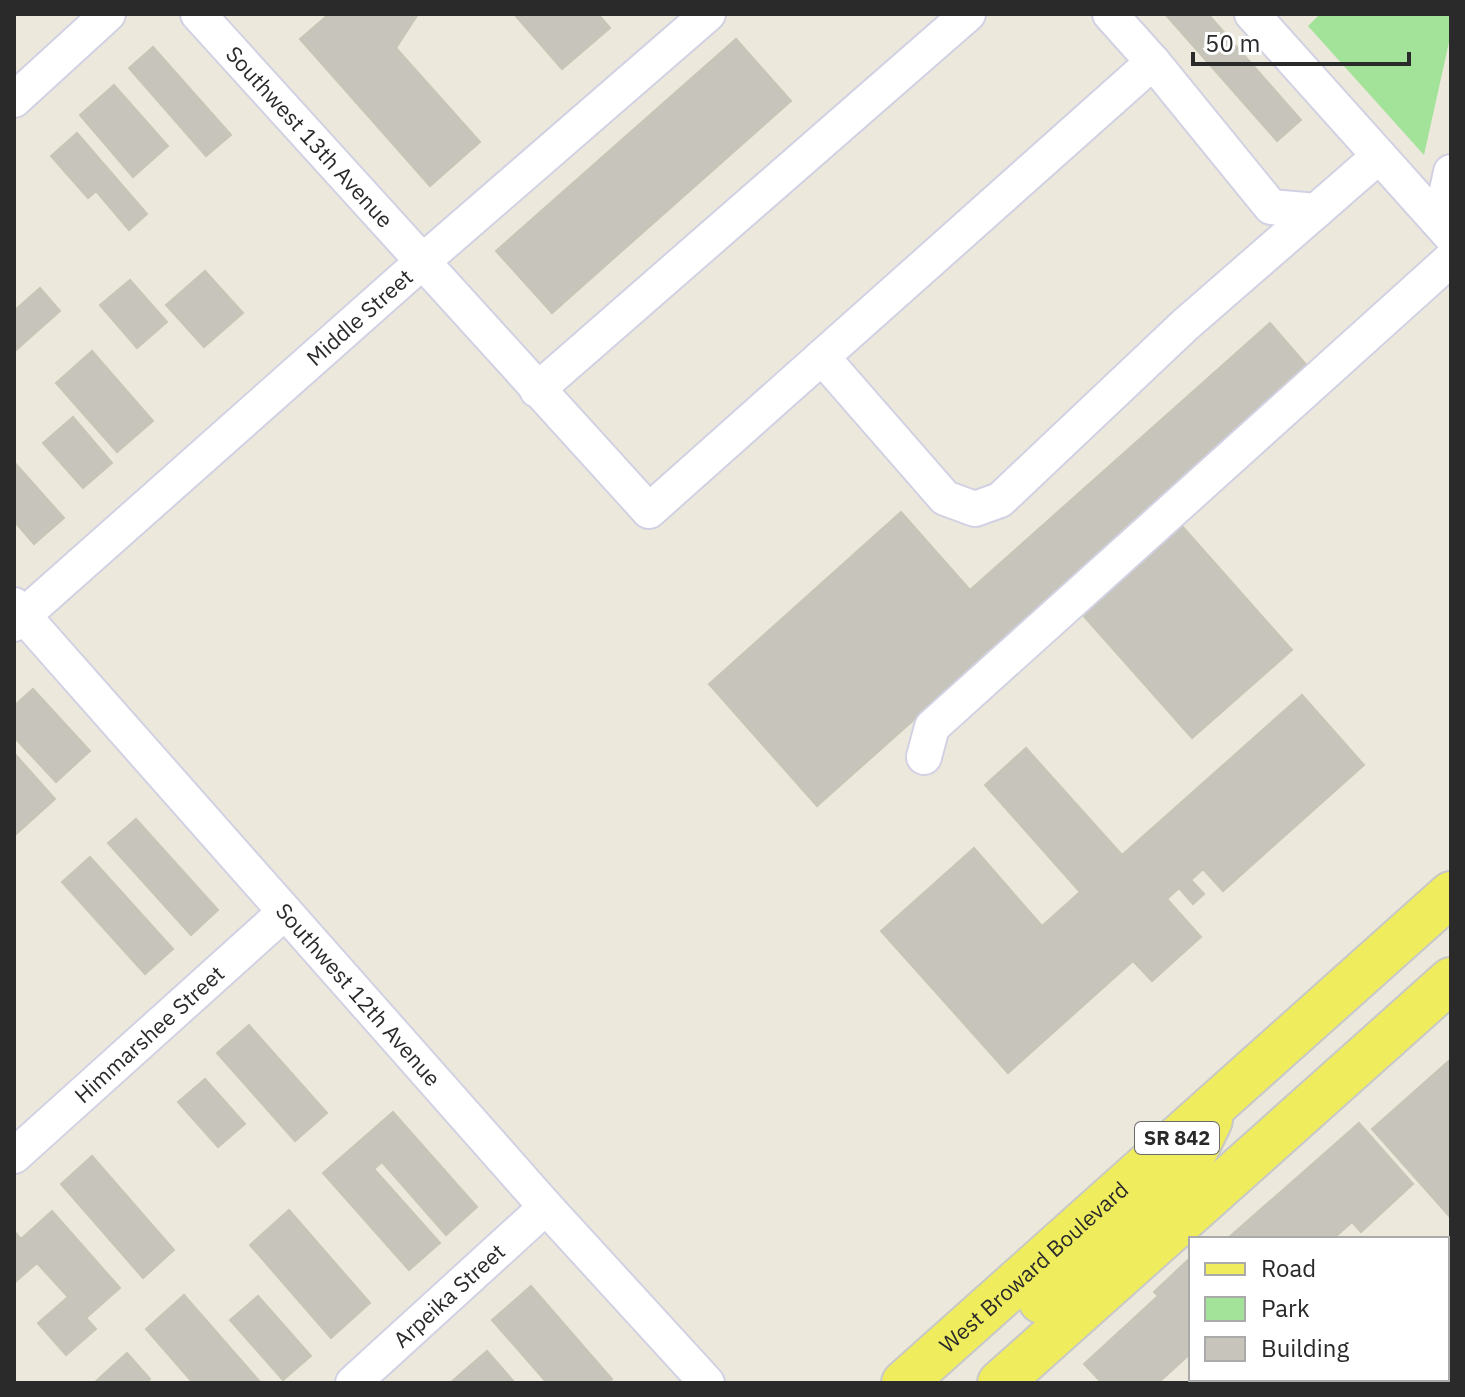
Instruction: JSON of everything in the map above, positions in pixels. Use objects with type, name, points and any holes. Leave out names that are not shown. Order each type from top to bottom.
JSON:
[{"type":"main road","name":"West Broward Boulevard","points":[[904,1383],[1451,894]]},
{"type":"main road","points":[[1282,1130],[1287,1074],[1451,924]]},
{"type":"main road","name":"SR 842","points":[[1026,1369],[1282,1130],[1451,980]]},
{"type":"main road","points":[[1026,1369],[1037,1304],[1183,1176],[1218,1102]]},
{"type":"street","points":[[14,100],[108,14]]},
{"type":"street","name":"Southwest 13th Avenue","points":[[198,14],[649,511],[822,357]]},
{"type":"street","points":[[537,390],[968,14]]},
{"type":"street","points":[[1110,14],[1271,207],[1316,211]]},
{"type":"street","points":[[1252,14],[1445,230]]},
{"type":"street","name":"Middle Street","points":[[17,615],[422,262],[691,20]]},
{"type":"street","points":[[1153,62],[822,357],[945,498],[975,509],[1000,500],[1185,325],[1379,156]]},
{"type":"street","points":[[1445,230],[1451,172]]},
{"type":"street","points":[[924,757],[932,727],[1451,259]]},
{"type":"street","name":"Southwest 12th Avenue","points":[[17,615],[707,1383]]},
{"type":"street","name":"Himmarshee Street","points":[[14,1156],[285,912]]},
{"type":"street","name":"Arpeika Street","points":[[353,1383],[546,1207]]},
{"type":"green space","points":[[1320,14],[1451,14],[1451,33],[1424,155],[1308,26]]},
{"type":"building","points":[[329,14],[418,14],[396,48],[480,142],[430,186],[300,39]]},
{"type":"building","points":[[514,14],[598,14],[610,28],[562,69]]},
{"type":"building","points":[[1165,14],[1208,14],[1301,120],[1277,141]]},
{"type":"building","points":[[736,39],[791,101],[552,313],[496,251]]},
{"type":"building","points":[[153,47],[231,135],[206,156],[129,68]]},
{"type":"building","points":[[114,85],[168,146],[133,177],[80,115]]},
{"type":"building","points":[[77,133],[147,214],[129,230],[96,191],[88,198],[51,156]]},
{"type":"building","points":[[205,271],[243,313],[204,347],[166,305]]},
{"type":"building","points":[[130,280],[167,322],[137,348],[100,305]]},
{"type":"building","points":[[40,288],[60,311],[16,350],[14,311]]},
{"type":"building","points":[[1270,323],[1309,368],[817,806],[709,684],[901,512],[970,590]]},
{"type":"building","points":[[92,351],[153,421],[117,452],[56,383]]},
{"type":"building","points":[[73,417],[112,463],[83,488],[43,443]]},
{"type":"building","points":[[14,462],[64,518],[34,544],[14,521]]},
{"type":"building","points":[[1182,526],[1292,650],[1192,738],[1082,614]]},
{"type":"building","points":[[33,689],[90,751],[56,782],[14,737],[14,706]]},
{"type":"building","points":[[1302,695],[1364,765],[1223,891],[1203,869],[1191,880],[1204,894],[1193,904],[1179,888],[1167,899],[1201,937],[1152,981],[1133,961],[1008,1073],[881,931],[974,848],[1042,926],[1080,892],[985,785],[1026,748],[1122,855]]},
{"type":"building","points":[[14,753],[55,799],[14,836]]},
{"type":"building","points":[[136,819],[218,910],[191,935],[108,843]]},
{"type":"building","points":[[90,857],[173,949],[145,974],[62,882]]},
{"type":"building","points":[[249,1025],[327,1113],[295,1141],[217,1053]]},
{"type":"building","points":[[1451,1059],[1451,1218],[1372,1129]]},
{"type":"building","points":[[205,1079],[245,1124],[218,1147],[178,1102]]},
{"type":"building","points":[[393,1112],[477,1207],[446,1235],[382,1162],[374,1169],[440,1243],[409,1270],[323,1173]]},
{"type":"building","points":[[1359,1123],[1413,1184],[1361,1232],[1352,1222],[1335,1237],[1229,1237]]},
{"type":"building","points":[[92,1156],[174,1250],[143,1278],[61,1184]]},
{"type":"building","points":[[289,1210],[370,1303],[331,1338],[250,1245]]},
{"type":"building","points":[[52,1211],[120,1288],[86,1318],[96,1329],[66,1355],[38,1323],[68,1297],[37,1263],[14,1283],[14,1231],[21,1239]]},
{"type":"building","points":[[1189,1259],[1189,1355],[1158,1383],[1102,1383],[1084,1364],[1158,1296],[1154,1292]]},
{"type":"building","points":[[531,1286],[612,1379],[607,1383],[547,1383],[492,1320]]},
{"type":"building","points":[[184,1295],[261,1383],[193,1383],[146,1329]]},
{"type":"building","points":[[258,1296],[311,1356],[283,1380],[230,1320]]},
{"type":"building","points":[[487,1351],[515,1383],[450,1383]]},
{"type":"building","points":[[127,1353],[150,1379],[146,1383],[94,1383]]}]
